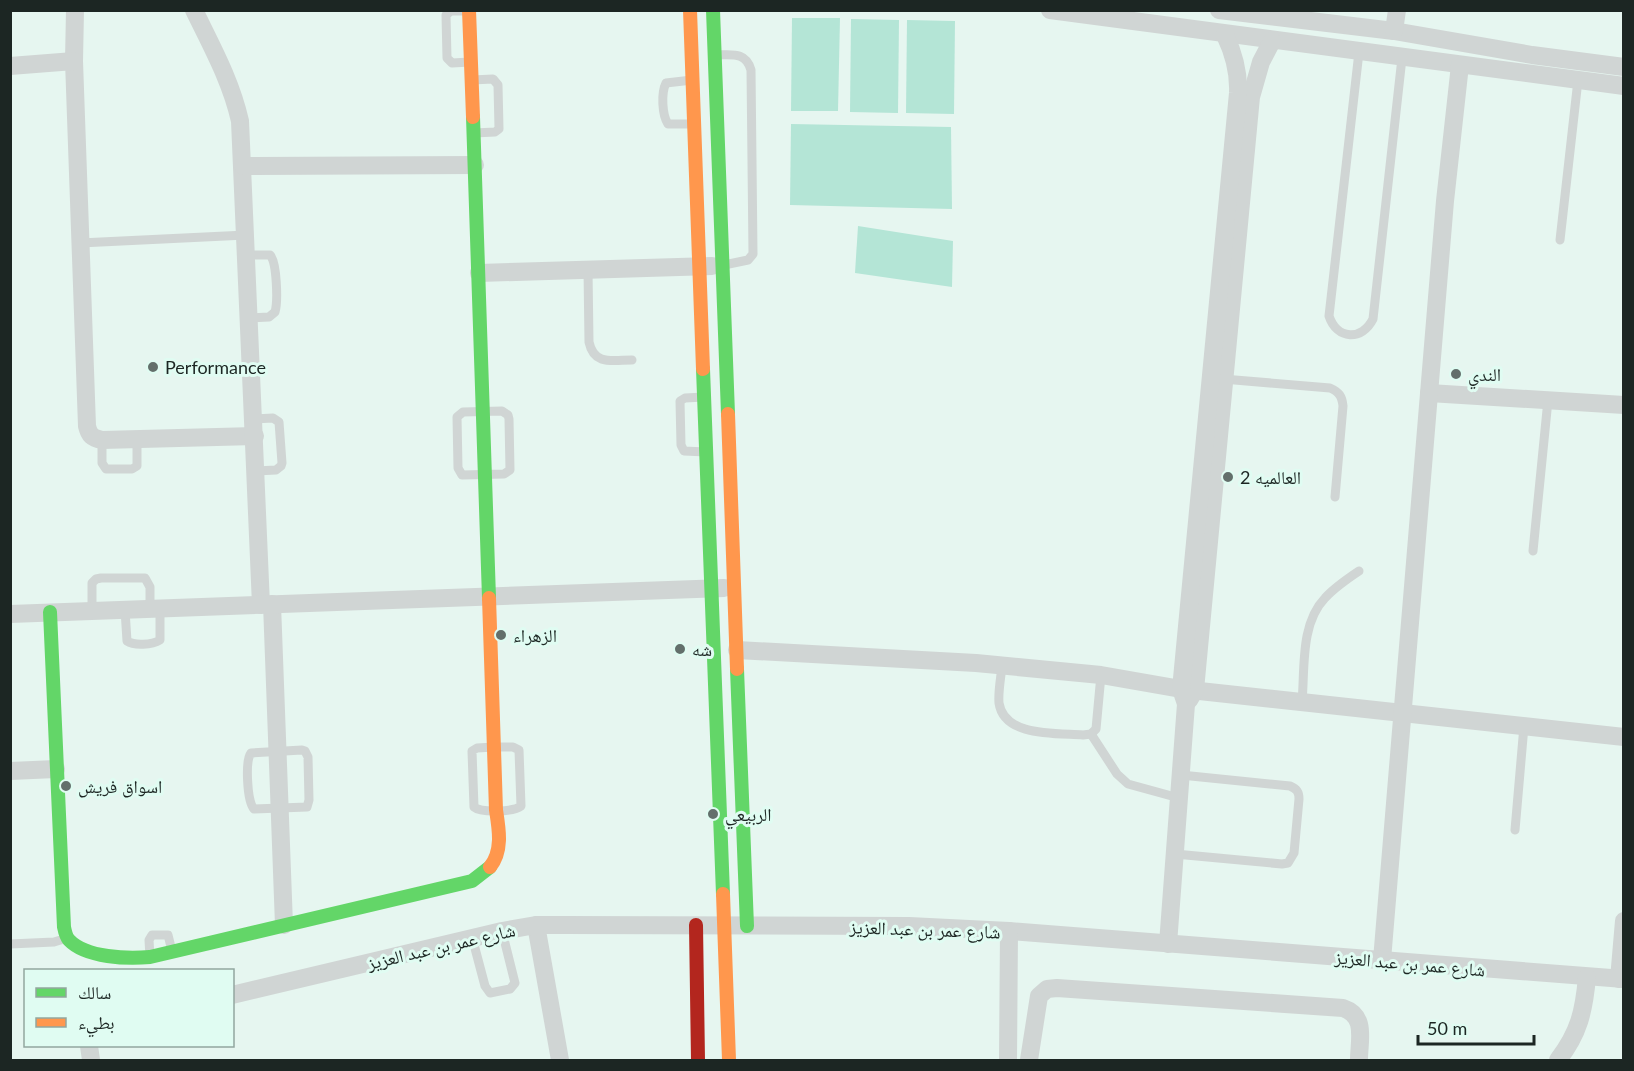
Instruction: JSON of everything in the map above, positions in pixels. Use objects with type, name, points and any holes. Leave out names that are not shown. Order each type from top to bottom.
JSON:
[{"type":"street","points":[[75,10],[74,61],[88,433],[94,439],[102,440],[138,439],[254,427]]},
{"type":"street","points":[[194,10],[226,75],[240,121],[256,471],[277,750],[284,925]]},
{"type":"street","points":[[690,10],[729,1060]]},
{"type":"street","points":[[713,10],[747,926]]},
{"type":"street","points":[[1219,10],[1394,31],[1532,55],[1623,67]]},
{"type":"street","points":[[1394,31],[1397,10]]},
{"type":"street","points":[[50,612],[64,927],[67,938],[79,946],[115,958],[150,957],[472,881],[489,870],[499,853],[499,836],[496,810],[469,11]]},
{"type":"street","points":[[1060,11],[1225,35],[1623,86]]},
{"type":"street","points":[[1218,379],[1238,93],[1234,57],[1225,35]]},
{"type":"street","points":[[1168,944],[1187,694],[1218,379],[1251,97],[1261,62],[1272,41]]},
{"type":"street","points":[[10,66],[74,61]]},
{"type":"street","points":[[1382,960],[1444,201],[1460,65]]},
{"type":"street","points":[[243,166],[475,165]]},
{"type":"street","points":[[478,273],[723,266]]},
{"type":"street","points":[[1428,393],[1623,405]]},
{"type":"street","points":[[10,614],[735,587]]},
{"type":"street","points":[[737,650],[1002,666],[1101,675],[1187,694],[1302,702],[1623,737]]},
{"type":"street","points":[[10,771],[56,769]]},
{"type":"street","points":[[1621,979],[1623,921]]},
{"type":"street","points":[[536,925],[560,1060]]},
{"type":"street","name":"شارع عمر بن عبد العزيز","points":[[234,995],[536,925],[909,926],[1009,931],[1621,979]]},
{"type":"street","points":[[696,925],[699,1060]]},
{"type":"street","points":[[1008,1060],[1009,931]]},
{"type":"street","points":[[1558,1060],[1569,1046],[1578,1028],[1584,1008],[1587,977]]},
{"type":"street","points":[[1029,1060],[1038,996],[1047,989],[1057,988],[1343,1008],[1352,1011],[1359,1019],[1359,1060]]},
{"type":"lane","points":[[469,11],[451,11],[446,18],[448,60],[452,63],[471,62]]},
{"type":"lane","points":[[1359,52],[1329,316],[1336,329],[1350,335],[1364,331],[1373,319],[1402,58]]},
{"type":"lane","points":[[715,56],[741,55],[749,61],[751,70],[753,254],[748,260],[723,266]]},
{"type":"lane","points":[[472,80],[493,79],[498,85],[499,129],[495,132],[474,133]]},
{"type":"lane","points":[[693,80],[666,83],[663,90],[664,118],[668,124],[694,124]]},
{"type":"lane","points":[[1560,240],[1578,80]]},
{"type":"lane","points":[[80,243],[246,235]]},
{"type":"lane","points":[[246,255],[270,255],[274,262],[275,277],[275,312],[269,317],[249,318]]},
{"type":"lane","points":[[588,270],[591,350],[596,357],[603,360],[632,360]]},
{"type":"lane","points":[[1218,379],[1330,388],[1338,392],[1343,406],[1335,497]]},
{"type":"lane","points":[[704,397],[685,398],[680,401],[681,445],[684,451],[706,452]]},
{"type":"lane","points":[[1533,552],[1548,400]]},
{"type":"lane","points":[[483,412],[506,412],[508,415],[510,470],[504,474],[466,476],[459,472],[457,422],[459,414],[483,412]]},
{"type":"lane","points":[[254,427],[273,418],[279,422],[282,463],[276,470],[256,471]]},
{"type":"lane","points":[[102,440],[102,463],[109,470],[135,468],[138,462],[138,439]]},
{"type":"lane","points":[[1302,702],[1308,632],[1314,614],[1324,598],[1359,571]]},
{"type":"lane","points":[[92,611],[92,583],[96,579],[145,578],[150,587],[160,640],[153,643],[133,644],[127,641],[125,610]]},
{"type":"lane","points":[[1002,666],[1000,705],[1007,720],[1013,725],[1028,730],[1091,734],[1097,725],[1101,675]]},
{"type":"lane","points":[[1515,830],[1524,726]]},
{"type":"lane","points":[[1091,734],[1117,774],[1128,784],[1179,798]]},
{"type":"lane","points":[[494,747],[516,747],[519,753],[521,806],[515,810],[479,811],[474,807],[472,751],[477,748],[494,747]]},
{"type":"lane","points":[[277,750],[305,751],[308,757],[309,804],[303,808],[258,810],[251,806],[249,756],[251,753],[277,750]]},
{"type":"lane","points":[[1175,854],[1288,863],[1294,853],[1299,799],[1296,788],[1290,786],[1181,775]]},
{"type":"lane","points":[[472,938],[485,986],[490,993],[495,993],[510,989],[515,983],[502,931]]},
{"type":"lane","points":[[150,957],[149,940],[155,933],[168,935],[172,951]]},
{"type":"lane","points":[[10,944],[54,942],[67,938]]},
{"type":"green space","points":[[792,18],[840,18],[838,111],[791,111]]},
{"type":"green space","points":[[851,19],[899,20],[898,113],[850,112]]},
{"type":"green space","points":[[907,20],[955,21],[954,114],[906,113]]},
{"type":"green space","points":[[791,124],[951,127],[952,209],[790,205]]},
{"type":"green space","points":[[858,226],[953,241],[952,287],[855,273]]},
{"type":"traffic: fast","points":[[713,10],[728,414]]},
{"type":"traffic: fast","points":[[473,117],[489,598]]},
{"type":"traffic: fast","points":[[703,369],[723,894]]},
{"type":"traffic: fast","points":[[50,612],[64,927],[68,939],[76,946],[108,956],[150,957],[472,881],[490,867]]},
{"type":"traffic: fast","points":[[737,669],[747,926]]},
{"type":"traffic: slow","points":[[469,10],[473,117]]},
{"type":"traffic: slow","points":[[690,10],[703,369]]},
{"type":"traffic: slow","points":[[728,414],[737,669]]},
{"type":"traffic: slow","points":[[489,598],[499,840],[497,854],[490,867]]},
{"type":"traffic: slow","points":[[723,894],[729,1060]]},
{"type":"traffic: jam","points":[[696,925],[698,1060]]},
{"type":"place","name":"Performance","points":[[153,367]]},
{"type":"place","name":"الندي","points":[[1456,374]]},
{"type":"place","name":"العالميه 2","points":[[1228,477]]},
{"type":"place","name":"الزهراء","points":[[501,635]]},
{"type":"place","name":"شه","points":[[680,649]]},
{"type":"place","name":"اسواق فريش","points":[[66,786]]},
{"type":"place","name":"الربيعي","points":[[713,814]]}]
